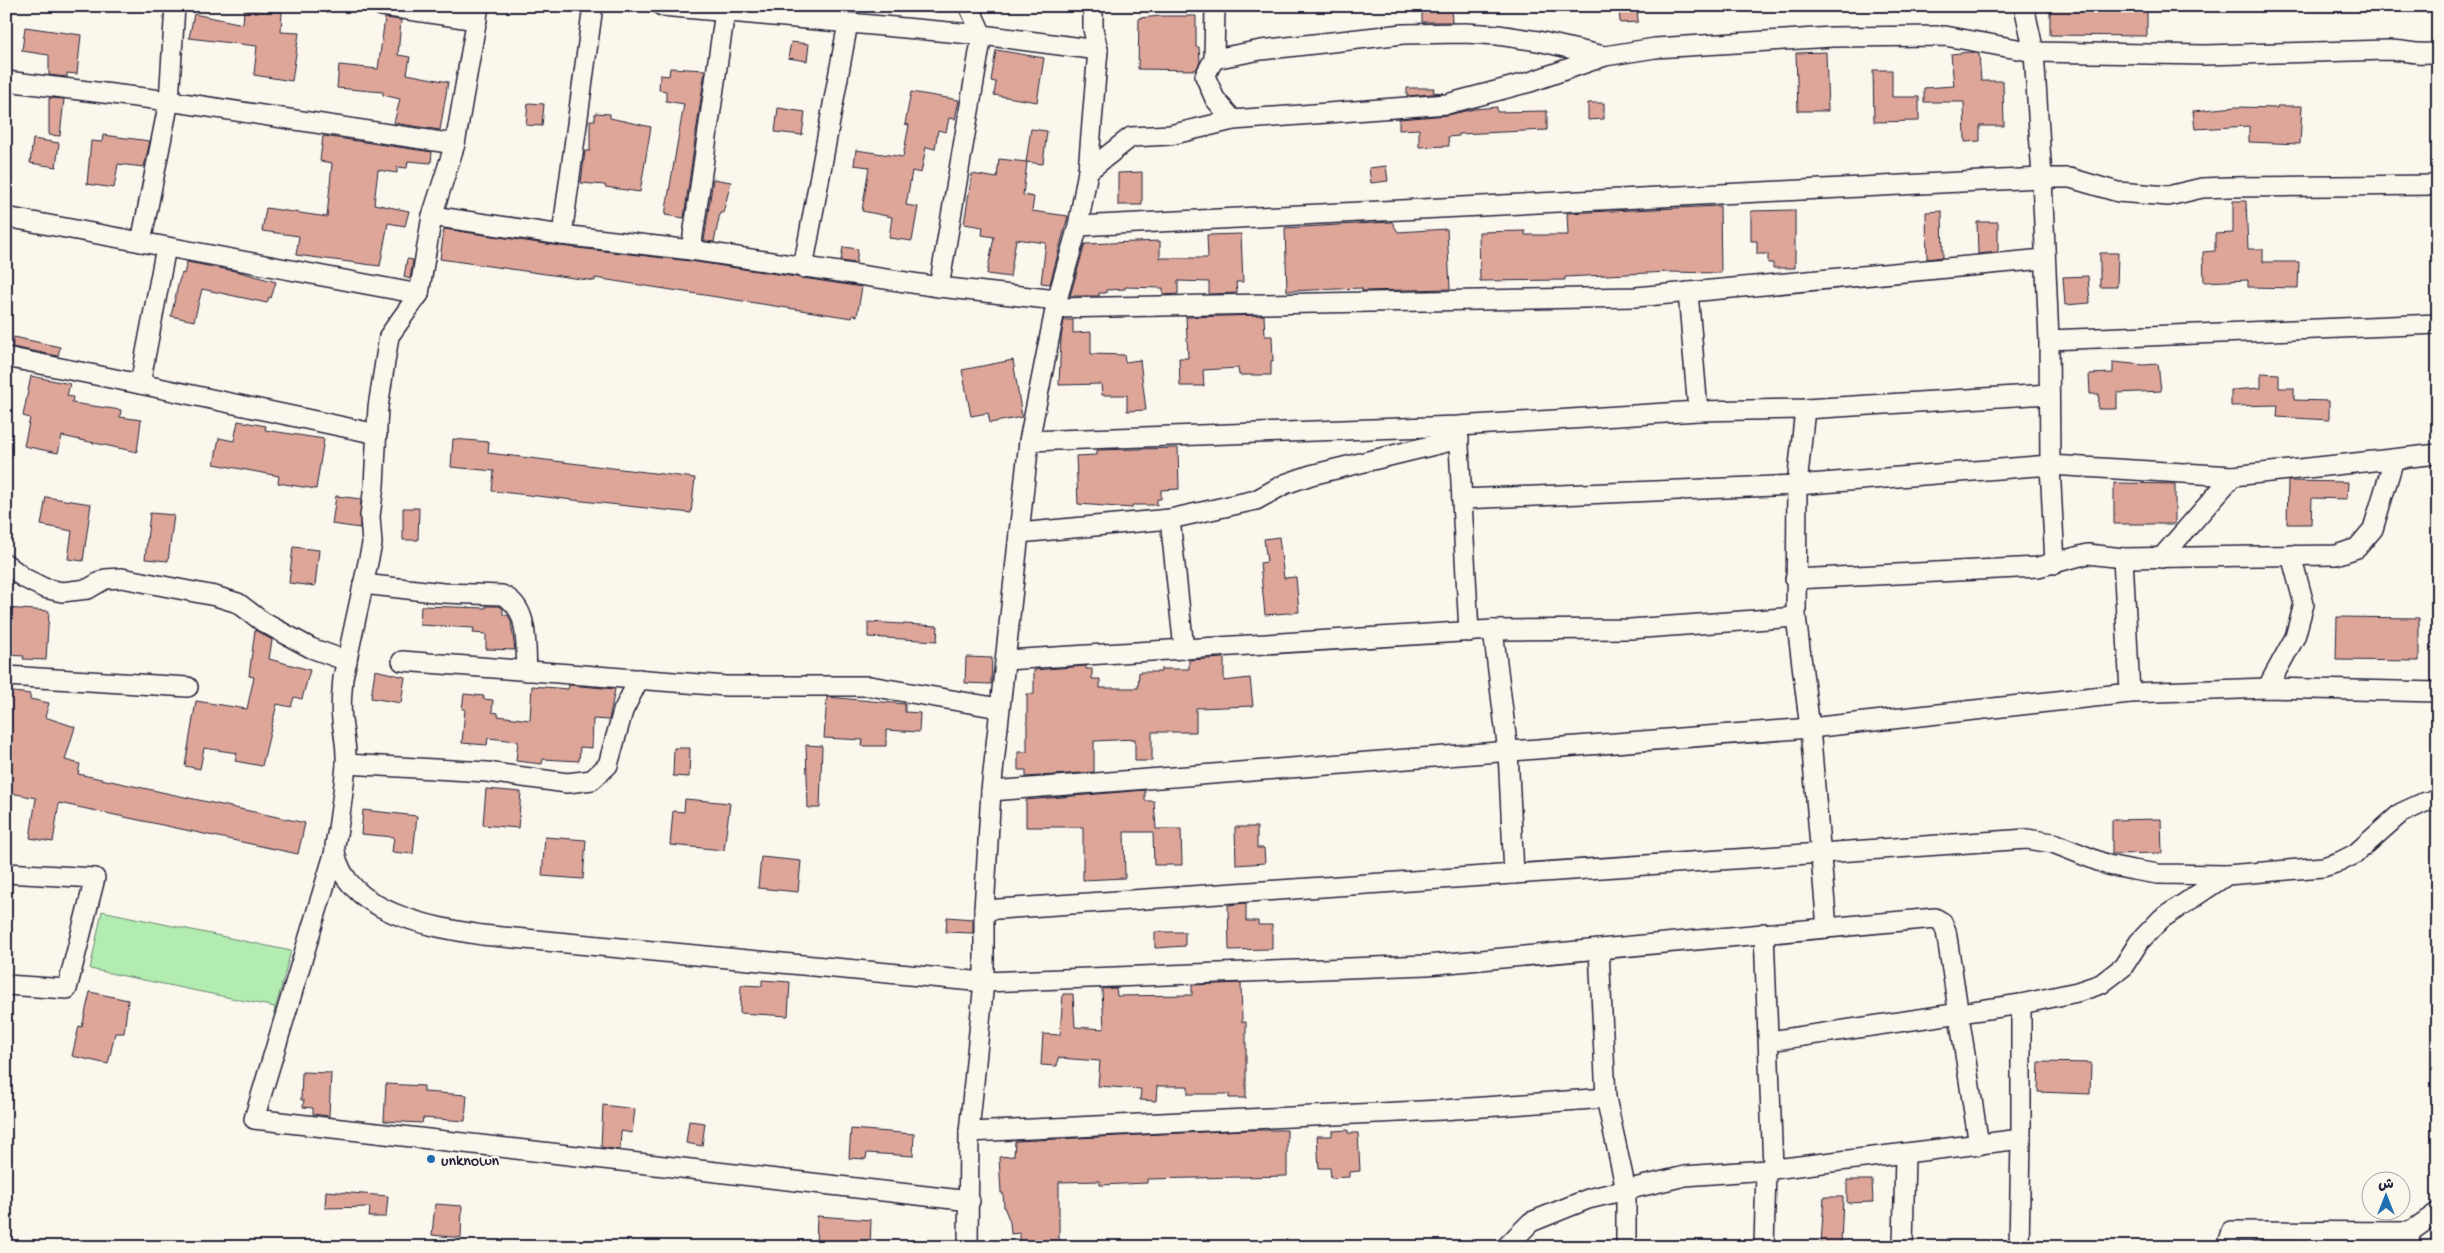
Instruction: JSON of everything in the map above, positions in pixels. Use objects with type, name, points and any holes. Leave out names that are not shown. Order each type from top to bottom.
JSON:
[{"type":"street","points":[[141,242],[169,101],[175,6]]},
{"type":"street","points":[[382,6],[478,13],[455,144],[432,216],[419,294],[389,336],[378,407],[370,516],[372,544],[347,661],[342,699],[342,719],[347,742],[346,764],[335,851],[254,1119],[970,1201]]},
{"type":"street","points":[[562,235],[593,6]]},
{"type":"street","points":[[662,6],[724,10],[848,24],[982,35],[1098,50]]},
{"type":"street","points":[[939,287],[982,35],[969,6]]},
{"type":"street","points":[[968,1247],[970,1201],[969,1132],[984,982],[984,910],[991,791],[999,708],[1006,660],[1029,441],[1056,304],[1078,226],[1088,171],[1098,50],[1094,29],[1093,6]]},
{"type":"street","points":[[1215,6],[1214,59],[1205,76],[1216,99],[1233,120]]},
{"type":"street","points":[[2024,6],[2034,52],[2042,178],[2049,340],[2050,465],[2055,564]]},
{"type":"street","points":[[691,250],[724,10]]},
{"type":"street","points":[[803,268],[848,24]]},
{"type":"street","points":[[1214,59],[1261,50],[1403,34],[1466,33],[1530,40],[1605,56]]},
{"type":"street","points":[[1088,171],[1131,137],[1170,135],[1233,120],[1447,104],[1530,82],[1605,56],[1655,48],[1851,37],[1946,36],[2034,52],[2206,55],[2387,50],[2401,50],[2422,55],[2438,52]]},
{"type":"street","points":[[6,81],[169,101],[455,144]]},
{"type":"street","points":[[1078,226],[2042,178],[2070,178],[2118,192],[2168,196],[2202,188],[2438,185]]},
{"type":"street","points":[[6,216],[419,294]]},
{"type":"street","points":[[432,216],[562,235],[691,250],[1056,304],[1636,297],[2044,259]]},
{"type":"street","points":[[140,384],[166,247]]},
{"type":"street","points":[[1688,292],[1698,411]]},
{"type":"street","points":[[2049,340],[2438,324]]},
{"type":"street","points":[[6,357],[377,434]]},
{"type":"street","points":[[1029,441],[1459,432],[1698,411],[1805,409],[2049,394]]},
{"type":"street","points":[[1805,409],[1797,485],[1796,617],[1810,728],[1827,928]]},
{"type":"street","points":[[1459,432],[1469,632]]},
{"type":"street","points":[[1019,532],[1170,519],[1256,500],[1285,484],[1311,475],[1459,432]]},
{"type":"street","points":[[1462,499],[1797,485],[2050,465],[2233,476],[2438,454]]},
{"type":"street","points":[[1795,579],[2038,567],[2088,554],[2123,558],[2336,555],[2357,548],[2374,529],[2394,459]]},
{"type":"street","points":[[2161,558],[2233,476]]},
{"type":"street","points":[[1170,519],[1184,649]]},
{"type":"street","points":[[2267,688],[2295,637],[2304,604],[2291,555]]},
{"type":"street","points":[[2123,558],[2130,692]]},
{"type":"street","points":[[6,564],[24,578],[44,588],[62,592],[88,589],[105,579],[122,578],[215,596],[238,603],[281,633],[311,648],[347,661]]},
{"type":"street","points":[[363,584],[443,592],[502,595],[510,599],[517,605],[524,622],[527,671]]},
{"type":"street","points":[[1006,660],[1493,630],[1630,629],[1796,617]]},
{"type":"street","points":[[1493,630],[1508,752],[1514,874]]},
{"type":"street","points":[[402,661],[726,686],[870,686],[999,708]]},
{"type":"street","points":[[6,676],[188,687]]},
{"type":"street","points":[[346,764],[487,772],[568,783],[592,780],[608,765],[622,711],[639,679]]},
{"type":"street","points":[[991,791],[1810,728],[2130,692],[2267,688],[2438,692]]},
{"type":"street","points":[[984,910],[2027,839],[2053,843],[2108,865],[2158,874],[2227,875],[2323,867],[2355,854],[2401,813],[2432,801],[2438,785]]},
{"type":"street","points":[[335,851],[343,871],[355,889],[388,910],[428,926],[492,936],[984,982],[1427,966],[1935,918],[1942,922],[1946,931],[1979,1145]]},
{"type":"street","points":[[6,873],[95,878],[68,989],[6,985]]},
{"type":"street","points":[[1770,1041],[2022,1004],[2077,992],[2101,984],[2123,967],[2139,942],[2161,919],[2227,875]]},
{"type":"street","points":[[1764,933],[1770,1041],[1770,1169],[1764,1247]]},
{"type":"street","points":[[1599,949],[1606,1098],[1626,1190],[1626,1247]]},
{"type":"street","points":[[2019,1247],[2022,1004]]},
{"type":"street","points":[[969,1132],[1442,1110],[1606,1098]]},
{"type":"street","points":[[1506,1247],[1532,1222],[1588,1199],[1686,1176],[1770,1169],[2020,1139]]},
{"type":"street","points":[[1903,1247],[1905,1153]]},
{"type":"street","points":[[2226,1247],[2232,1231],[2410,1240],[2438,1212]]},
{"type":"green space","points":[[102,911],[291,951],[274,1014],[275,1007],[90,969]]},
{"type":"building","points":[[1422,6],[1451,6],[1452,22],[1422,22]]},
{"type":"building","points":[[1619,6],[1637,6],[1638,22],[1620,23]]},
{"type":"building","points":[[2050,6],[2147,6],[2147,36],[2050,35]]},
{"type":"building","points":[[244,10],[282,12],[281,32],[299,33],[292,81],[254,75],[257,46],[189,38],[194,14],[243,24]]},
{"type":"building","points":[[1196,16],[1196,47],[1199,47],[1200,62],[1196,70],[1138,69],[1139,18]]},
{"type":"building","points":[[385,18],[401,20],[398,55],[410,57],[407,74],[448,82],[440,130],[394,123],[400,99],[383,95],[383,92],[337,88],[339,65],[378,69]]},
{"type":"building","points":[[25,27],[81,35],[77,74],[67,73],[67,77],[49,75],[49,55],[22,51]]},
{"type":"building","points":[[791,42],[809,44],[807,61],[788,58]]},
{"type":"building","points":[[996,50],[1044,58],[1037,102],[994,95],[996,82],[991,81]]},
{"type":"building","points":[[1826,52],[1828,111],[1798,111],[1796,53]]},
{"type":"building","points":[[1970,52],[1979,54],[1981,81],[2003,81],[2004,126],[1980,126],[1980,141],[1965,142],[1964,102],[1924,102],[1924,88],[1954,86],[1951,54]]},
{"type":"building","points":[[670,68],[705,70],[684,218],[665,215],[684,104],[666,101],[666,91],[659,90],[660,75],[669,76]]},
{"type":"building","points":[[1873,70],[1892,70],[1892,97],[1919,97],[1919,121],[1874,122]]},
{"type":"building","points":[[1407,88],[1434,88],[1433,92],[1443,93],[1407,96]]},
{"type":"building","points":[[911,92],[959,100],[955,119],[949,118],[946,132],[938,130],[935,149],[926,147],[921,173],[912,171],[906,205],[918,207],[912,241],[889,238],[892,217],[862,211],[869,167],[854,165],[856,150],[903,157],[909,125],[905,124]]},
{"type":"building","points":[[49,98],[64,99],[60,136],[49,135]]},
{"type":"building","points":[[528,103],[544,104],[542,126],[526,125]]},
{"type":"building","points":[[1588,103],[1604,103],[1604,119],[1588,120]]},
{"type":"building","points":[[2277,106],[2302,106],[2300,144],[2249,142],[2249,126],[2195,129],[2193,111],[2236,107],[2277,108]]},
{"type":"building","points":[[1497,107],[1497,112],[1547,111],[1547,130],[1459,134],[1459,136],[1448,137],[1449,146],[1419,147],[1419,129],[1399,130],[1399,119],[1448,115],[1474,109]]},
{"type":"building","points":[[778,108],[805,112],[802,135],[775,132]]},
{"type":"building","points":[[595,113],[610,114],[610,118],[651,127],[640,192],[605,187],[605,185],[581,183],[585,151],[590,151],[590,120],[595,120]]},
{"type":"building","points":[[1031,129],[1047,131],[1043,164],[1026,162]]},
{"type":"building","points":[[103,135],[150,141],[144,167],[118,164],[114,188],[87,184],[91,141],[102,142]]},
{"type":"building","points":[[323,136],[432,152],[431,163],[408,161],[407,168],[397,167],[397,173],[378,170],[374,204],[409,211],[405,226],[388,223],[380,266],[296,255],[299,236],[262,231],[266,208],[327,217],[332,163],[320,161]]},
{"type":"building","points":[[33,139],[59,143],[56,167],[30,163]]},
{"type":"building","points":[[999,159],[1027,162],[1023,195],[1034,197],[1032,211],[1068,216],[1050,284],[1041,283],[1046,243],[1016,239],[1010,277],[987,274],[994,237],[982,235],[983,227],[964,224],[972,174],[997,178]]},
{"type":"building","points":[[1386,166],[1388,181],[1371,183],[1369,168]]},
{"type":"building","points":[[1142,172],[1142,205],[1118,205],[1118,173]]},
{"type":"building","points":[[713,179],[731,182],[723,213],[720,213],[714,242],[704,241]]},
{"type":"building","points":[[2233,201],[2246,201],[2248,249],[2263,249],[2263,262],[2299,262],[2298,288],[2248,287],[2248,280],[2204,282],[2203,252],[2215,251],[2215,234],[2233,233]]},
{"type":"building","points":[[1720,206],[1721,273],[1669,272],[1565,277],[1565,280],[1480,281],[1479,232],[1525,231],[1525,235],[1568,235],[1567,213]]},
{"type":"building","points":[[1795,210],[1795,268],[1773,268],[1773,263],[1768,263],[1768,254],[1757,254],[1757,241],[1751,241],[1751,211]]},
{"type":"building","points":[[1942,211],[1943,257],[1927,259],[1926,212]]},
{"type":"building","points":[[1392,222],[1398,232],[1447,229],[1450,289],[1362,291],[1362,288],[1287,291],[1285,228]]},
{"type":"building","points":[[1977,222],[1998,222],[1998,252],[1978,254]]},
{"type":"building","points":[[444,229],[560,246],[690,261],[862,287],[857,316],[853,315],[852,318],[595,278],[595,281],[440,259]]},
{"type":"building","points":[[1241,234],[1243,282],[1236,282],[1237,293],[1209,294],[1209,282],[1178,281],[1178,294],[1163,295],[1163,288],[1125,287],[1125,289],[1106,290],[1106,293],[1099,293],[1099,296],[1070,296],[1085,244],[1160,241],[1160,258],[1208,258],[1207,235]]},
{"type":"building","points":[[843,247],[858,249],[856,263],[841,261]]},
{"type":"building","points":[[2100,253],[2118,253],[2117,287],[2100,287]]},
{"type":"building","points":[[407,259],[413,260],[410,279],[404,277]]},
{"type":"building","points":[[187,262],[240,272],[276,282],[271,298],[269,297],[267,303],[202,289],[194,321],[171,316],[179,281],[182,273],[184,274]]},
{"type":"building","points":[[2088,276],[2090,303],[2065,305],[2063,277]]},
{"type":"building","points":[[1264,315],[1265,336],[1272,336],[1273,361],[1271,361],[1271,375],[1239,375],[1238,368],[1203,370],[1204,386],[1180,386],[1179,358],[1188,358],[1186,317]]},
{"type":"building","points":[[1064,320],[1073,320],[1073,333],[1091,332],[1091,354],[1124,355],[1125,362],[1140,360],[1146,410],[1127,411],[1127,395],[1102,395],[1101,384],[1059,385],[1061,338]]},
{"type":"building","points":[[14,337],[60,347],[58,356],[12,347]]},
{"type":"building","points":[[1013,360],[1022,417],[990,423],[988,413],[971,416],[962,370]]},
{"type":"building","points":[[2113,362],[2144,365],[2158,364],[2161,391],[2117,393],[2117,409],[2098,409],[2099,394],[2090,394],[2089,374],[2113,373]]},
{"type":"building","points":[[2261,373],[2279,374],[2279,388],[2294,388],[2294,400],[2329,401],[2329,420],[2277,417],[2278,405],[2231,406],[2231,390],[2261,388]]},
{"type":"building","points":[[31,376],[70,384],[67,396],[73,397],[72,403],[121,410],[120,417],[141,420],[137,452],[62,436],[58,453],[24,446],[30,418],[23,416]]},
{"type":"building","points":[[238,421],[266,426],[265,430],[324,439],[316,489],[278,483],[279,476],[214,464],[219,438],[234,441]]},
{"type":"building","points":[[453,439],[489,442],[488,453],[695,478],[691,513],[492,491],[494,471],[451,467]]},
{"type":"building","points":[[1178,448],[1179,489],[1161,490],[1161,499],[1157,499],[1157,505],[1132,505],[1132,508],[1078,504],[1076,456],[1097,455],[1097,450]]},
{"type":"building","points":[[2288,481],[2348,482],[2347,499],[2312,498],[2311,524],[2287,524]]},
{"type":"building","points":[[2114,483],[2175,484],[2175,524],[2114,524]]},
{"type":"building","points":[[336,496],[361,499],[360,528],[332,524]]},
{"type":"building","points":[[46,497],[91,504],[83,561],[68,559],[72,531],[41,525]]},
{"type":"building","points":[[403,508],[419,508],[418,540],[403,540]]},
{"type":"building","points":[[150,513],[174,515],[168,561],[145,559]]},
{"type":"building","points":[[1279,537],[1284,578],[1296,577],[1299,612],[1265,615],[1260,563],[1267,562],[1264,539]]},
{"type":"building","points":[[293,547],[319,550],[315,586],[289,583]]},
{"type":"building","points":[[421,606],[486,608],[486,606],[499,606],[503,609],[503,615],[508,615],[511,621],[515,650],[486,649],[486,634],[473,633],[474,628],[420,625]]},
{"type":"building","points":[[6,608],[49,611],[46,660],[23,659],[24,656],[6,655]]},
{"type":"building","points":[[2337,617],[2419,618],[2419,661],[2336,660]]},
{"type":"building","points":[[868,622],[938,626],[937,641],[868,637]]},
{"type":"building","points":[[255,630],[272,640],[269,659],[310,670],[302,699],[294,697],[291,707],[277,704],[262,766],[235,761],[237,753],[204,748],[200,769],[185,766],[196,701],[247,709],[254,677],[249,676]]},
{"type":"building","points":[[966,657],[992,658],[991,684],[965,683]]},
{"type":"building","points":[[1224,658],[1224,681],[1250,678],[1253,706],[1196,708],[1196,732],[1152,732],[1152,761],[1135,761],[1135,739],[1094,741],[1094,772],[1026,777],[1026,770],[1018,770],[1018,752],[1027,752],[1027,694],[1034,694],[1034,670],[1086,666],[1086,669],[1092,669],[1092,679],[1100,679],[1100,688],[1138,688],[1139,672],[1161,672],[1161,669],[1189,669],[1189,660]]},
{"type":"building","points":[[375,670],[405,677],[401,703],[371,698]]},
{"type":"building","points":[[569,685],[615,689],[609,720],[593,719],[592,748],[580,747],[579,761],[543,759],[542,764],[516,761],[518,741],[488,738],[487,745],[462,743],[465,709],[462,709],[464,694],[484,696],[483,699],[493,700],[492,712],[498,713],[498,716],[530,720],[532,686],[568,689]]},
{"type":"building","points":[[6,691],[30,694],[30,699],[49,703],[45,717],[75,727],[65,760],[80,764],[78,774],[305,823],[298,854],[59,803],[53,842],[30,838],[36,798],[6,792]]},
{"type":"building","points":[[827,697],[905,704],[905,712],[920,713],[919,732],[886,730],[886,746],[862,746],[863,740],[824,738]]},
{"type":"building","points":[[806,745],[822,746],[820,808],[808,808]]},
{"type":"building","points":[[674,748],[690,748],[689,777],[673,776]]},
{"type":"building","points":[[486,789],[521,792],[518,828],[483,825]]},
{"type":"building","points":[[1145,790],[1145,801],[1154,801],[1156,829],[1181,829],[1182,865],[1154,865],[1153,832],[1124,832],[1125,878],[1083,880],[1083,827],[1026,827],[1026,800]]},
{"type":"building","points":[[685,799],[730,803],[724,850],[670,845],[673,811],[684,812]]},
{"type":"building","points":[[363,810],[417,816],[413,854],[392,852],[394,837],[361,834]]},
{"type":"building","points":[[2161,819],[2162,853],[2112,854],[2112,820]]},
{"type":"building","points":[[1235,827],[1257,827],[1257,848],[1264,848],[1265,863],[1236,865]]},
{"type":"building","points":[[545,837],[586,840],[583,879],[542,876]]},
{"type":"building","points":[[761,857],[801,861],[798,892],[758,888]]},
{"type":"building","points":[[1246,903],[1246,921],[1258,921],[1258,925],[1272,925],[1272,949],[1229,950],[1228,905]]},
{"type":"building","points":[[947,917],[973,919],[973,933],[946,932]]},
{"type":"building","points":[[1155,932],[1185,932],[1185,946],[1155,948]]},
{"type":"building","points":[[762,980],[790,982],[788,1016],[740,1013],[741,985],[762,986]]},
{"type":"building","points":[[1241,983],[1242,1022],[1246,1022],[1246,1098],[1229,1098],[1229,1094],[1188,1094],[1188,1086],[1157,1086],[1156,1101],[1140,1100],[1141,1089],[1098,1086],[1100,1061],[1058,1058],[1057,1066],[1041,1065],[1043,1034],[1060,1035],[1063,994],[1073,994],[1075,1027],[1104,1029],[1102,989],[1116,988],[1117,996],[1192,995],[1192,985]]},
{"type":"building","points":[[90,992],[128,1000],[124,1033],[115,1033],[108,1064],[72,1056],[79,1026],[82,1027]]},
{"type":"building","points":[[2039,1062],[2091,1063],[2090,1094],[2038,1092]]},
{"type":"building","points":[[302,1072],[331,1073],[329,1116],[313,1114],[313,1108],[303,1107],[304,1100],[301,1100]]},
{"type":"building","points":[[386,1084],[424,1086],[424,1092],[467,1095],[465,1121],[423,1118],[422,1123],[384,1121]]},
{"type":"building","points":[[603,1105],[635,1109],[632,1133],[621,1131],[620,1150],[601,1147]]},
{"type":"building","points":[[689,1121],[705,1123],[702,1146],[686,1143]]},
{"type":"building","points":[[851,1129],[914,1134],[913,1156],[867,1153],[866,1159],[849,1158]]},
{"type":"building","points":[[1245,1130],[1287,1130],[1287,1176],[1147,1179],[1147,1183],[1100,1185],[1100,1181],[1059,1182],[1059,1243],[1020,1243],[1020,1233],[1011,1234],[1010,1222],[1004,1207],[1003,1193],[1001,1193],[999,1157],[1014,1156],[1015,1141]]},
{"type":"building","points":[[1348,1130],[1348,1133],[1358,1133],[1360,1171],[1349,1172],[1349,1177],[1331,1178],[1330,1168],[1319,1168],[1317,1136],[1332,1136],[1332,1131]]},
{"type":"building","points":[[1847,1180],[1872,1180],[1873,1202],[1847,1203]]},
{"type":"building","points":[[326,1191],[388,1196],[386,1217],[369,1217],[370,1207],[325,1208]]},
{"type":"building","points":[[1824,1197],[1843,1197],[1841,1244],[1821,1244]]},
{"type":"building","points":[[435,1204],[462,1206],[461,1238],[432,1235]]},
{"type":"building","points":[[817,1216],[871,1220],[870,1247],[816,1247]]},
{"type":"place","name":"unknown","points":[[431,1159]]}]
